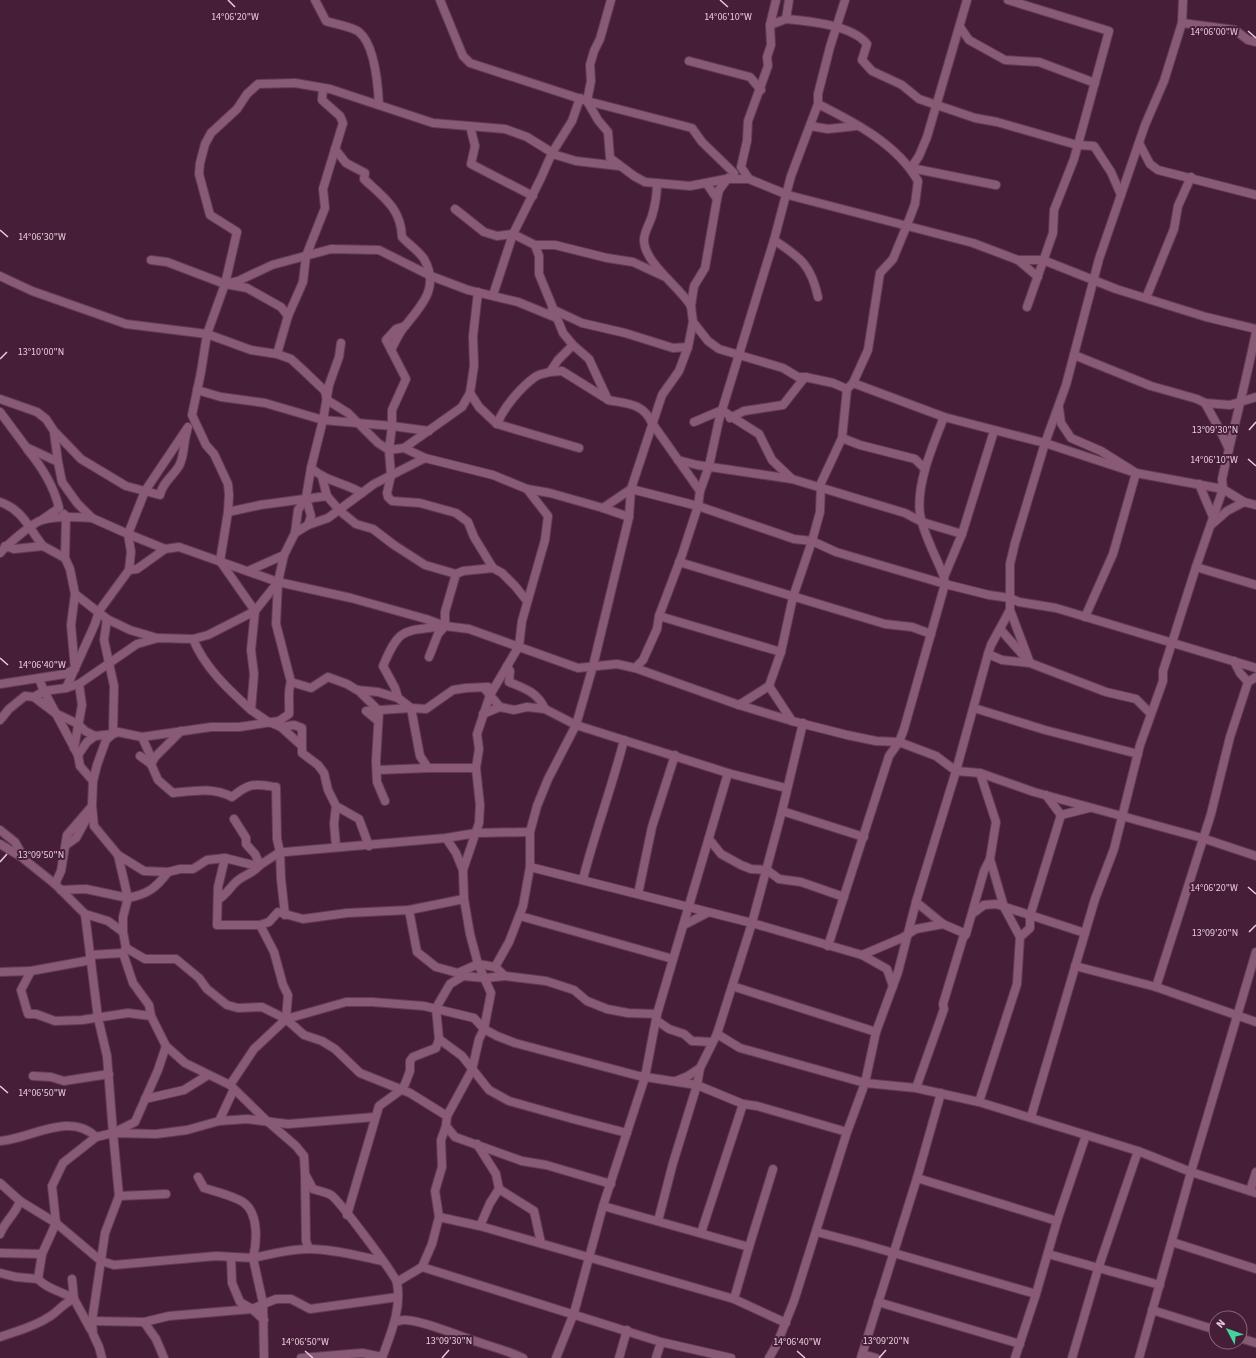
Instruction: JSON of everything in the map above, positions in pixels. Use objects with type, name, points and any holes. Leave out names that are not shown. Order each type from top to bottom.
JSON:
[{"type":"street","points":[[315,0],[326,21],[358,31],[364,40],[370,51],[378,77],[379,105]]},
{"type":"street","points":[[440,0],[466,61],[584,99],[692,128],[702,142],[749,179],[788,195],[955,237],[1018,260],[1043,260],[1116,289],[1206,317],[1256,329]]},
{"type":"street","points":[[493,294],[514,234],[552,153],[584,99],[591,81],[590,65],[594,51],[600,39],[611,0]]},
{"type":"street","points":[[495,966],[510,942],[520,916],[530,866],[530,832],[537,806],[548,779],[576,725],[593,666],[629,517],[631,489],[662,395],[674,380],[688,347],[693,322],[691,306],[694,286],[705,268],[719,190],[726,179],[738,170],[747,141],[748,121],[766,75],[768,66],[767,57],[771,45],[770,24],[776,0]]},
{"type":"street","points":[[786,19],[789,0]]},
{"type":"street","points":[[635,668],[647,653],[657,630],[659,616],[698,506],[700,491],[709,466],[719,420],[788,195],[791,176],[818,104],[818,94],[845,0]]},
{"type":"street","points":[[911,168],[919,156],[927,137],[967,0]]},
{"type":"street","points":[[1008,0],[1109,31],[1074,159],[1054,210],[1053,233],[1027,308]]},
{"type":"street","points":[[1030,663],[1010,610],[1010,564],[1044,443],[1058,406],[1074,355],[1095,280],[1099,259],[1139,143],[1164,81],[1182,23],[1183,0]]},
{"type":"street","points":[[770,24],[786,19],[836,27],[862,38],[867,44],[862,60],[872,71],[902,85],[919,99],[975,118],[997,122],[1077,145],[1094,146],[1110,172],[1121,195]]},
{"type":"street","points":[[1182,23],[1235,30],[1248,40],[1256,42]]},
{"type":"street","points":[[960,27],[969,40],[1005,60],[1039,62],[1095,83]]},
{"type":"street","points":[[689,62],[750,77],[761,90]]},
{"type":"street","points":[[0,399],[37,412],[46,419],[54,431],[80,460],[126,486],[160,495],[161,490],[174,474],[182,459],[207,334],[224,284],[237,232],[210,215],[205,201],[199,174],[200,163],[205,144],[211,133],[237,109],[247,94],[258,84],[295,83],[323,89],[379,105],[433,123],[505,129],[527,137],[552,153],[576,161],[619,166]]},
{"type":"street","points":[[277,354],[288,316],[303,282],[306,256],[325,208],[323,189],[343,123],[340,116],[322,100],[323,89]]},
{"type":"street","points":[[584,99],[608,132],[610,158],[619,166],[646,182],[690,186],[707,184],[726,179],[749,179]]},
{"type":"street","points":[[739,705],[769,686],[781,652],[794,596],[820,512],[820,487],[842,438],[850,386],[868,350],[880,273],[892,259],[908,225],[915,204],[918,181],[911,168],[874,136],[856,126],[846,118],[818,104]]},
{"type":"street","points":[[470,126],[475,146],[471,164],[533,196]]},
{"type":"street","points":[[810,126],[828,129],[856,126]]},
{"type":"street","points":[[1139,143],[1150,164],[1158,170],[1256,195]]},
{"type":"street","points":[[335,149],[346,163],[365,173],[364,179],[389,202],[401,225],[402,237],[423,258],[431,276],[428,292],[422,304],[405,326],[396,330],[386,340],[401,366],[406,379],[392,410],[389,450],[391,475],[387,493],[388,497],[392,501],[420,504],[456,513],[468,522],[474,537],[493,568],[502,573],[527,601]]},
{"type":"street","points":[[911,168],[996,185]]},
{"type":"street","points":[[1146,298],[1174,229],[1178,206],[1191,178]]},
{"type":"street","points":[[657,183],[652,215],[644,239],[646,249],[664,276],[685,295],[691,306]]},
{"type":"street","points":[[707,184],[717,199]]},
{"type":"street","points":[[455,209],[484,232],[497,236],[514,234],[535,246],[555,245],[607,258],[633,262],[664,276]]},
{"type":"street","points":[[774,240],[792,252],[804,265],[814,278],[818,297]]},
{"type":"street","points":[[535,246],[539,256],[539,274],[552,309],[558,318],[563,332],[572,345],[589,359],[608,400]]},
{"type":"street","points":[[224,284],[238,281],[272,265],[331,248],[379,250],[431,276],[478,292],[493,294],[532,307],[558,318]]},
{"type":"street","points":[[151,260],[167,262],[187,268],[224,284],[247,288],[281,307],[288,316]]},
{"type":"street","points":[[1018,260],[1038,277]]},
{"type":"street","points":[[0,276],[32,291],[126,324],[207,334],[251,350],[277,354],[291,359],[325,391],[327,400],[348,413],[378,443],[389,450],[404,448],[462,408],[470,393],[474,366],[473,336],[478,292]]},
{"type":"street","points":[[552,309],[582,323],[624,333],[673,348],[688,347]]},
{"type":"street","points":[[693,322],[708,342],[719,349],[783,368],[798,377],[850,386],[944,417],[1044,443],[1136,473],[1223,489],[1244,502],[1256,505]]},
{"type":"street","points":[[1031,1117],[1098,889],[1114,849],[1123,818],[1126,795],[1150,713],[1163,682],[1163,671],[1196,567],[1223,489],[1222,479],[1246,382],[1256,332]]},
{"type":"street","points":[[0,720],[9,709],[26,696],[34,697],[55,713],[78,724],[85,732],[95,736],[118,732],[142,737],[211,727],[239,727],[267,721],[279,721],[289,714],[290,702],[287,692],[291,682],[276,624],[278,582],[284,555],[295,533],[298,510],[306,498],[329,385],[339,357],[341,343]]},
{"type":"street","points":[[550,372],[558,360],[572,345]]},
{"type":"street","points":[[1074,355],[1151,386],[1197,399],[1205,403],[1223,405],[1240,403],[1256,397]]},
{"type":"street","points":[[497,424],[503,410],[536,376],[550,372],[562,371],[608,400],[641,408],[648,413],[652,423],[700,491]]},
{"type":"street","points":[[719,420],[732,417],[744,411],[783,405],[805,377]]},
{"type":"street","points":[[197,390],[221,397],[265,403],[323,420],[429,431]]},
{"type":"street","points":[[470,393],[479,407],[497,424],[579,448]]},
{"type":"street","points":[[1205,403],[1229,449]]},
{"type":"street","points":[[1058,406],[1061,423],[1071,438],[1101,450],[1136,473]]},
{"type":"street","points":[[722,410],[759,434],[772,460],[792,479]]},
{"type":"street","points":[[694,422],[722,410]]},
{"type":"street","points":[[0,412],[49,480],[57,497],[59,508],[66,517],[65,558],[70,569],[75,594],[71,625],[75,669]]},
{"type":"street","points":[[192,415],[206,445],[214,454],[228,484],[230,495],[220,560],[255,611],[251,650],[254,674],[251,710]]},
{"type":"street","points":[[944,417],[930,460],[925,469],[919,500],[922,522],[945,580]]},
{"type":"street","points":[[66,688],[96,624],[99,611],[129,570],[131,552],[128,534],[145,491],[188,427]]},
{"type":"street","points":[[54,431],[62,482],[77,503],[92,518],[165,548],[179,547],[220,560],[278,582],[351,598],[445,626],[469,629],[578,668],[617,664],[635,668],[739,705],[847,736],[876,741],[899,742],[936,756],[956,771],[980,773],[1089,808],[1202,838],[1256,856]]},
{"type":"street","points":[[828,946],[889,756],[899,742],[904,729],[945,580],[962,534],[994,431]]},
{"type":"street","points":[[842,438],[860,445],[915,459],[925,469]]},
{"type":"street","points":[[26,447],[58,462]]},
{"type":"street","points":[[404,448],[425,458],[493,475],[526,489],[550,493],[629,517]]},
{"type":"street","points":[[295,533],[308,525],[328,518],[340,511],[362,493],[391,475],[425,458]]},
{"type":"street","points":[[678,460],[697,465],[792,479],[905,513],[922,522],[962,534]]},
{"type":"street","points":[[311,468],[322,477],[349,485],[362,493]]},
{"type":"street","points":[[1085,617],[1112,554],[1136,473]]},
{"type":"street","points":[[322,477],[327,496],[340,511],[356,524],[374,529],[394,545],[425,564],[456,574],[463,571],[493,568]]},
{"type":"street","points":[[1199,484],[1212,521]]},
{"type":"street","points":[[463,870],[479,823],[480,805],[476,768],[480,749],[477,734],[483,714],[487,692],[497,685],[519,646],[522,621],[527,601],[535,580],[540,554],[545,540],[548,516],[526,489]]},
{"type":"street","points":[[603,508],[631,489],[698,506],[794,539],[812,541],[836,552],[945,580],[989,595],[1056,608],[1256,668]]},
{"type":"street","points":[[228,512],[260,505],[327,496]]},
{"type":"street","points":[[306,498],[311,516],[308,525]]},
{"type":"street","points":[[0,502],[9,505],[24,517],[29,528],[43,546],[65,558]]},
{"type":"street","points":[[1212,521],[1244,502]]},
{"type":"street","points":[[2,550],[29,528],[59,508]]},
{"type":"street","points":[[40,520],[66,517],[92,518]]},
{"type":"street","points":[[2,550],[43,546]]},
{"type":"street","points":[[129,570],[137,569],[165,548]]},
{"type":"street","points":[[248,571],[284,555]]},
{"type":"street","points":[[679,562],[885,624],[912,627],[931,634]]},
{"type":"street","points":[[1196,567],[1256,585]]},
{"type":"street","points":[[429,657],[438,634],[445,626],[445,612],[456,574]]},
{"type":"street","points":[[75,594],[99,611],[107,619],[130,630],[158,638],[193,639],[208,635],[255,611],[278,582]]},
{"type":"street","points":[[769,1358],[786,1323],[817,1232],[847,1132],[865,1083],[876,1032],[893,986],[916,902],[956,771],[991,644],[1010,610]]},
{"type":"street","points":[[659,616],[781,652]]},
{"type":"street","points":[[107,619],[104,640],[114,686],[113,734],[106,740],[93,781],[92,806],[94,826],[118,855],[144,871],[168,872],[180,869],[193,869],[208,860],[225,858],[253,865],[260,865]]},
{"type":"street","points":[[398,698],[395,688],[383,666],[394,641],[403,632],[445,626]]},
{"type":"street","points":[[1000,629],[1030,663]]},
{"type":"street","points":[[34,697],[44,691],[66,688],[79,684],[137,644],[158,638]]},
{"type":"street","points":[[193,639],[199,655],[210,670],[251,710],[267,721],[281,727],[302,746]]},
{"type":"street","points":[[988,654],[1002,660],[1030,663],[1106,692],[1136,699],[1150,713]]},
{"type":"street","points":[[1234,661],[1240,673],[1248,682]]},
{"type":"street","points":[[507,666],[510,671],[509,682],[526,689],[540,698],[545,709]]},
{"type":"street","points":[[578,668],[588,681]]},
{"type":"street","points":[[0,684],[64,674],[75,669]]},
{"type":"street","points":[[291,682],[311,688],[328,677],[347,684],[357,690],[379,711]]},
{"type":"street","points":[[1156,987],[1202,838],[1211,814],[1230,737],[1248,682],[1256,677]]},
{"type":"street","points":[[39,679],[76,752],[80,766],[93,781]]},
{"type":"street","points":[[76,752],[78,724],[82,705],[79,684]]},
{"type":"street","points":[[769,686],[792,720]]},
{"type":"street","points":[[378,721],[366,711],[426,708],[453,690],[466,688],[487,692],[500,707]]},
{"type":"street","points":[[357,690],[378,692],[398,698],[412,708],[420,756],[428,768]]},
{"type":"street","points":[[483,714],[500,707],[514,710],[527,707],[545,709],[576,725],[675,755],[728,773],[786,788]]},
{"type":"street","points":[[974,708],[1045,730],[1138,754]]},
{"type":"street","points":[[379,711],[376,761],[378,770],[377,782],[385,801]]},
{"type":"street","points":[[658,1221],[673,1163],[697,1085],[700,1068],[717,1034],[752,923],[767,870],[803,723]]},
{"type":"street","points":[[281,727],[294,726],[302,728],[302,753],[318,765],[324,773],[328,790],[336,806],[334,824],[336,846]]},
{"type":"street","points":[[151,764],[155,757],[181,731]]},
{"type":"street","points":[[76,752],[95,736]]},
{"type":"street","points":[[142,737],[150,755],[151,764],[158,780],[173,793],[196,790],[216,790],[232,797],[244,787],[252,784],[276,786],[277,839],[280,852],[280,879],[285,914]]},
{"type":"street","points":[[583,879],[624,740]]},
{"type":"street","points":[[638,894],[652,827],[675,755]]},
{"type":"street","points":[[140,756],[151,764]]},
{"type":"street","points":[[378,770],[476,768]]},
{"type":"street","points":[[556,1358],[574,1313],[603,1206],[645,1077],[657,1017],[728,773]]},
{"type":"street","points":[[916,1088],[944,1010],[943,1004],[963,938],[966,934],[984,871],[990,860],[996,822],[980,773]]},
{"type":"street","points":[[1046,795],[1061,816]]},
{"type":"street","points":[[58,887],[67,835],[92,806]]},
{"type":"street","points":[[336,806],[359,819],[369,846]]},
{"type":"street","points":[[1061,816],[1089,808]]},
{"type":"street","points":[[782,811],[864,837]]},
{"type":"street","points":[[1020,937],[1030,928],[1030,916],[1061,816]]},
{"type":"street","points":[[234,819],[246,838],[246,844],[260,865]]},
{"type":"street","points":[[0,830],[15,842],[25,860]]},
{"type":"street","points":[[219,900],[227,894],[237,881],[250,875],[260,865],[280,852],[336,846],[369,846],[446,838],[476,833],[530,832]]},
{"type":"street","points":[[397,1282],[422,1267],[432,1244],[439,1217],[435,1191],[442,1167],[441,1140],[446,1126],[447,1116],[472,1070],[484,1029],[491,993],[478,964],[470,934],[464,899],[463,870],[456,853],[446,838]]},
{"type":"street","points":[[709,839],[721,854],[731,861],[751,869],[767,870],[779,879],[801,882],[844,897]]},
{"type":"street","points":[[0,844],[25,860],[58,887],[85,914],[108,921],[123,932]]},
{"type":"street","points":[[118,855],[128,898],[123,917],[123,932],[125,951],[133,982],[149,1005],[151,1016],[166,1046],[185,1063],[232,1087],[267,1121],[296,1146],[304,1156],[306,1241],[309,1249]]},
{"type":"street","points":[[225,858],[218,887],[219,900],[217,925],[260,925],[269,922],[278,912],[303,919],[347,914],[409,910],[464,899]]},
{"type":"street","points":[[979,1102],[1017,984],[1020,937],[1004,907],[990,860]]},
{"type":"street","points":[[530,866],[707,913],[752,923],[862,955],[887,969],[893,986]]},
{"type":"street","points":[[58,887],[86,889],[128,898],[146,894],[159,884],[168,872]]},
{"type":"street","points":[[916,902],[943,924],[966,934]]},
{"type":"street","points":[[972,914],[984,905],[996,904],[1085,933]]},
{"type":"street","points":[[409,910],[417,952],[436,967],[458,973],[478,964],[495,966],[505,976]]},
{"type":"street","points":[[684,925],[707,913]]},
{"type":"street","points":[[85,914],[98,1018],[107,1056],[119,1196],[105,1233],[92,1321],[93,1334]]},
{"type":"street","points":[[520,916],[673,959]]},
{"type":"street","points":[[862,955],[902,938],[907,933],[916,929],[943,924]]},
{"type":"street","points":[[260,925],[274,952],[283,985],[288,995],[286,1019]]},
{"type":"street","points":[[0,972],[31,970],[125,951],[145,959],[176,959],[199,978],[206,989],[227,1005],[238,1008],[262,1007],[286,1019],[304,1035],[322,1041],[335,1049],[360,1073],[410,1093],[447,1116]]},
{"type":"street","points":[[1139,1358],[1191,1172],[1256,952]]},
{"type":"street","points":[[1075,966],[1156,987],[1256,1022]]},
{"type":"street","points":[[31,970],[21,990],[28,1014],[36,1014],[55,1021],[98,1018],[128,1013],[151,1016]]},
{"type":"street","points":[[347,1215],[360,1176],[379,1106],[401,1090],[410,1071],[410,1061],[413,1057],[436,1048],[439,1039],[436,1008],[450,984],[463,976],[485,978],[505,976],[546,981],[574,990],[587,1001],[607,1009],[657,1017],[669,1029],[684,1034],[692,1041],[712,1042]]},
{"type":"street","points":[[732,986],[876,1032]]},
{"type":"street","points":[[219,1121],[232,1087],[254,1049],[286,1019],[346,1002],[372,1002],[436,1008],[474,1018],[484,1029],[497,1036],[534,1049],[645,1077],[697,1085],[743,1104],[757,1106],[847,1132]]},
{"type":"street","points":[[717,1034],[740,1048],[865,1083],[916,1088],[941,1093],[1031,1117],[1138,1151],[1191,1172],[1253,1192],[1256,1172]]},
{"type":"street","points":[[439,1039],[462,1056],[489,1090],[509,1101],[627,1133]]},
{"type":"street","points":[[38,1279],[42,1254],[56,1223],[52,1186],[63,1162],[96,1137],[113,1133],[135,1122],[166,1046]]},
{"type":"street","points":[[675,1081],[688,1076],[700,1068]]},
{"type":"street","points":[[33,1076],[51,1077],[64,1081],[109,1074]]},
{"type":"street","points":[[145,1099],[184,1090],[208,1075]]},
{"type":"street","points":[[876,1358],[862,1356],[917,1178],[941,1093]]},
{"type":"street","points":[[701,1233],[743,1104]]},
{"type":"street","points":[[113,1133],[156,1134],[187,1130],[219,1121],[247,1119],[288,1124],[375,1117]]},
{"type":"street","points":[[0,1141],[58,1126],[73,1127],[92,1132],[96,1137]]},
{"type":"street","points":[[446,1126],[455,1137],[522,1161],[546,1165],[611,1184]]},
{"type":"street","points":[[1016,1358],[1057,1221],[1086,1135]]},
{"type":"street","points":[[477,1144],[496,1174],[499,1189],[490,1202],[480,1226]]},
{"type":"street","points":[[1072,1358],[1098,1269],[1138,1151]]},
{"type":"street","points":[[734,1299],[773,1168]]},
{"type":"street","points":[[302,1358],[362,1353],[382,1358],[395,1322],[398,1297],[397,1282],[382,1261],[331,1195],[313,1189],[305,1174]]},
{"type":"street","points":[[198,1177],[204,1188],[224,1194],[244,1203],[250,1211],[257,1231],[256,1246],[253,1258],[263,1303],[264,1358]]},
{"type":"street","points":[[917,1178],[1057,1221]]},
{"type":"street","points":[[0,1183],[20,1201],[56,1223],[101,1261],[114,1265],[153,1260],[231,1257],[253,1258],[281,1252],[309,1249],[342,1252],[382,1261]]},
{"type":"street","points":[[499,1189],[534,1211],[541,1243]]},
{"type":"street","points":[[119,1196],[166,1194]]},
{"type":"street","points":[[0,1234],[3,1225],[16,1213],[20,1201]]},
{"type":"street","points":[[603,1206],[749,1247]]},
{"type":"street","points":[[439,1217],[480,1226],[734,1299],[786,1323]]},
{"type":"street","points":[[817,1232],[1036,1294]]},
{"type":"street","points":[[1172,1242],[1256,1269]]},
{"type":"street","points":[[0,1253],[42,1254]]},
{"type":"street","points":[[1048,1254],[1160,1285]]},
{"type":"street","points":[[231,1257],[232,1283],[240,1302],[252,1309],[264,1320]]},
{"type":"street","points":[[422,1267],[574,1313],[661,1342],[731,1358]]},
{"type":"street","points":[[0,1273],[16,1277],[38,1279],[42,1284],[52,1289],[65,1292],[74,1299]]},
{"type":"street","points":[[72,1279],[74,1299],[93,1334],[102,1358]]},
{"type":"street","points":[[92,1321],[144,1322],[169,1316],[252,1309],[263,1303],[276,1299],[291,1298],[310,1309],[398,1297]]},
{"type":"street","points":[[0,1337],[34,1326],[51,1316],[64,1303],[74,1299]]},
{"type":"street","points":[[878,1302],[1020,1344]]},
{"type":"street","points":[[1152,1310],[1208,1328]]},
{"type":"street","points":[[395,1322],[403,1320],[411,1321],[444,1329],[498,1349],[512,1352],[523,1358]]},
{"type":"street","points":[[144,1322],[156,1339],[164,1358]]},
{"type":"street","points":[[619,1358],[627,1330]]},
{"type":"street","points":[[656,1358],[661,1342]]}]
